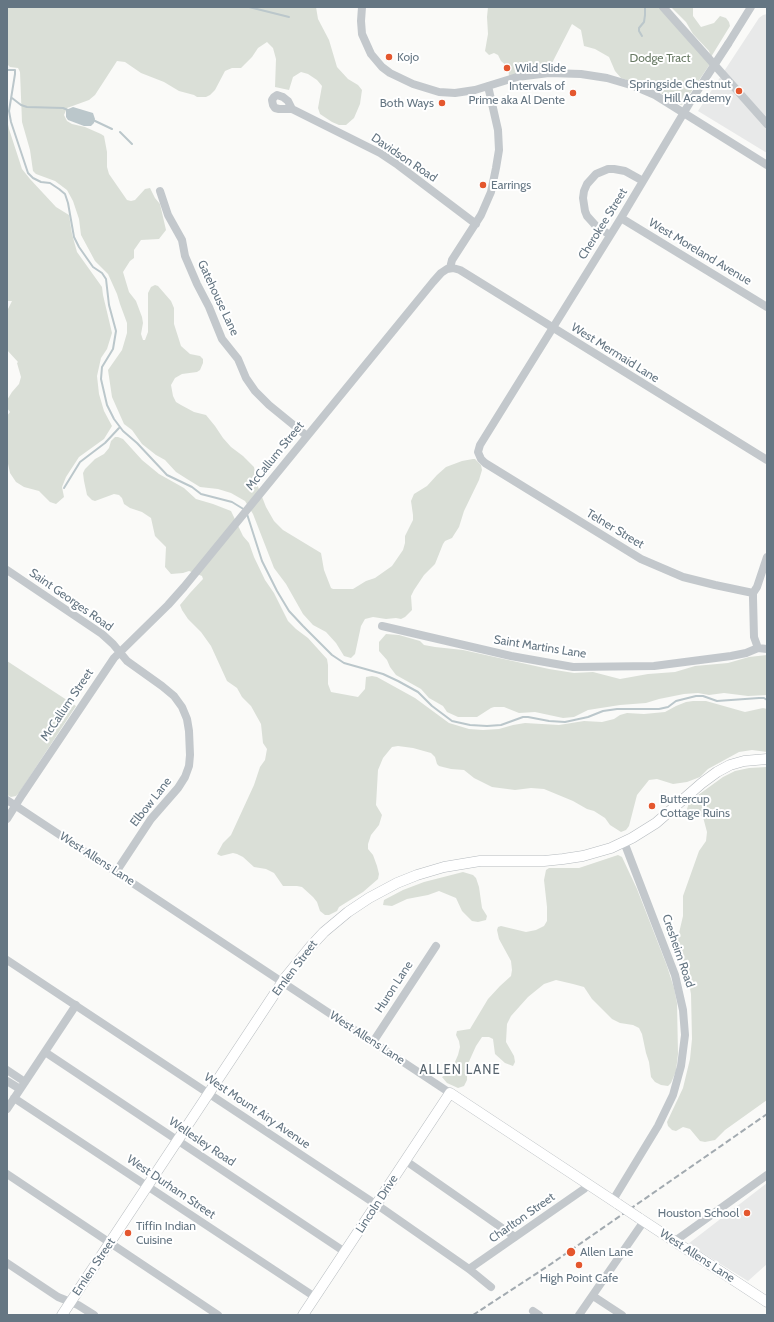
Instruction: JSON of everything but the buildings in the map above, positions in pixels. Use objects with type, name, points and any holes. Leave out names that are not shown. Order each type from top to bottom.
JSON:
[{"type":"main road","name":"Emlen Street","points":[[62,1315],[283,982],[310,946],[341,917],[374,895],[408,878],[444,867],[472,862],[497,860],[544,861],[574,858],[600,852],[624,842],[648,829],[717,772],[730,765],[744,761],[767,759]]},
{"type":"main road","name":"West Allens Lane","points":[[450,1093],[767,1302]]},
{"type":"main road","name":"Lincoln Drive","points":[[304,1315],[450,1093]]},
{"type":"street","points":[[362,7],[361,27],[366,45],[376,61],[390,73],[413,84],[439,92],[462,92],[517,77],[549,73],[594,75],[634,86],[655,95],[767,165]]},
{"type":"street","points":[[663,7],[767,124]]},
{"type":"street","name":"Cherokee Street","points":[[479,454],[478,449],[480,445],[621,218],[692,99],[751,7]]},
{"type":"street","name":"McCallum Street","points":[[7,819],[102,674],[119,652],[165,608],[184,587],[433,282],[441,273],[450,268],[456,253],[476,224],[490,192],[496,168],[499,150],[496,119],[488,86]]},
{"type":"street","name":"Davidson Road","points":[[292,108],[380,153],[476,224]]},
{"type":"street","points":[[610,235],[596,226],[587,216],[583,198],[587,184],[596,174],[608,169],[625,171],[643,181]]},
{"type":"street","name":"Gatehouse Lane","points":[[160,191],[168,215],[182,240],[185,256],[197,284],[209,306],[222,339],[238,359],[246,378],[255,391],[269,405],[307,436]]},
{"type":"street","name":"West Moreland Avenue","points":[[621,218],[767,307]]},
{"type":"street","name":"West Mermaid Lane","points":[[450,268],[460,270],[767,460]]},
{"type":"street","name":"Telner Street","points":[[479,454],[485,463],[649,563],[696,580],[753,593]]},
{"type":"street","points":[[758,648],[754,637],[752,603],[753,593],[757,587],[767,557]]},
{"type":"street","name":"Saint Georges Road","points":[[7,570],[95,629],[113,644],[119,652]]},
{"type":"street","name":"Saint Martins Lane","points":[[382,626],[511,656],[573,667],[654,666],[732,656],[746,653],[758,648],[767,649]]},
{"type":"street","name":"Elbow Lane","points":[[116,872],[151,819],[182,783],[189,766],[190,746],[188,724],[178,701],[167,690],[127,661],[119,652]]},
{"type":"street","name":"West Allens Lane","points":[[7,800],[450,1093]]},
{"type":"street","name":"Cresheim Road","points":[[616,1202],[658,1126],[673,1095],[681,1066],[684,1042],[683,1010],[675,975],[624,842]]},
{"type":"street","name":"Huron Lane","points":[[373,1042],[436,946]]},
{"type":"street","name":"West Mount Airy Avenue","points":[[7,960],[376,1205],[469,1269],[491,1286]]},
{"type":"street","points":[[7,1109],[76,1005]]},
{"type":"street","name":"Wellesley Road","points":[[45,1052],[345,1252]]},
{"type":"street","points":[[7,1070],[25,1082]]},
{"type":"street","points":[[7,1081],[20,1090]]},
{"type":"street","name":"West Durham Street","points":[[14,1098],[315,1297]]},
{"type":"street","points":[[406,1161],[515,1237]]},
{"type":"street","points":[[7,1174],[218,1315]]},
{"type":"street","points":[[675,1241],[767,1174]]},
{"type":"street","name":"Charlton Street","points":[[469,1269],[584,1190],[588,1184]]},
{"type":"street","points":[[579,1315],[642,1220]]},
{"type":"street","points":[[7,1263],[58,1297],[78,1305],[94,1315]]},
{"type":"street","points":[[593,1296],[622,1315]]},
{"type":"shaded area","name":"Springside Chestnut Hill Academy","points":[[767,14],[767,153],[698,111],[759,18]]},
{"type":"shaded area","points":[[73,107],[93,113],[95,119],[94,123],[91,126],[84,126],[68,120],[66,117],[66,110]]},
{"type":"shaded area","name":"Houston School","points":[[767,1183],[767,1264],[748,1281],[688,1244]]},
{"type":"green space","points":[[7,7],[316,7],[318,19],[329,40],[337,67],[348,79],[358,85],[362,90],[360,104],[354,118],[346,125],[339,125],[332,122],[320,114],[318,108],[322,86],[317,80],[308,74],[301,72],[293,77],[289,90],[275,87],[276,59],[273,48],[267,42],[258,48],[252,57],[241,68],[232,68],[225,71],[215,90],[206,97],[197,97],[179,91],[164,82],[141,73],[125,62],[117,61],[95,95],[89,100],[67,108],[64,115],[67,121],[72,124],[85,127],[104,136],[109,174],[127,200],[135,200],[145,189],[150,188],[160,204],[166,230],[159,239],[141,240],[134,250],[134,258],[130,261],[123,272],[129,292],[136,301],[142,317],[143,323],[141,334],[143,340],[145,340],[148,332],[148,293],[151,287],[155,285],[158,286],[171,301],[174,308],[174,324],[181,346],[190,354],[200,356],[203,359],[200,370],[197,372],[182,374],[175,378],[171,385],[176,402],[194,412],[206,415],[231,447],[254,467],[257,484],[266,507],[274,521],[283,530],[321,553],[324,570],[331,588],[353,589],[366,581],[375,578],[392,566],[403,550],[405,536],[413,520],[411,501],[414,494],[427,486],[446,467],[462,461],[473,459],[481,465],[482,470],[479,480],[464,511],[459,527],[452,538],[445,541],[435,564],[424,575],[411,596],[412,610],[401,619],[373,617],[365,619],[361,626],[355,654],[351,658],[344,656],[336,643],[326,632],[313,625],[303,614],[286,584],[274,568],[253,514],[245,501],[231,493],[218,489],[200,487],[176,472],[165,460],[142,444],[132,430],[124,424],[112,397],[108,370],[122,350],[127,333],[127,323],[108,274],[95,261],[81,235],[79,219],[73,201],[67,190],[55,181],[36,174],[33,171],[30,150],[22,122],[20,72],[18,68],[10,67],[7,64]]},
{"type":"green space","name":"Dodge Tract","points":[[488,7],[660,7],[710,64],[681,105],[657,91],[621,78],[615,71],[609,57],[595,49],[584,46],[581,30],[572,24],[551,65],[551,70],[509,76],[508,67],[501,61],[498,55],[494,53],[489,55],[485,51],[488,34]]},
{"type":"green space","points":[[671,7],[693,7],[693,16],[701,27],[714,23],[720,16],[726,18],[730,26],[711,57],[709,51],[693,34],[686,22]]},
{"type":"green space","points":[[7,120],[22,169],[56,207],[69,215],[77,252],[102,287],[112,333],[107,349],[101,358],[97,376],[99,394],[104,411],[112,426],[104,439],[79,457],[66,477],[62,487],[64,497],[56,504],[50,502],[39,491],[24,487],[16,482],[10,473],[7,459],[7,416],[10,412],[7,408],[7,400],[19,384],[21,377],[18,362],[7,350],[7,311],[12,301],[7,301]]},
{"type":"green space","points":[[115,437],[123,439],[142,460],[159,474],[184,488],[196,499],[231,511],[243,536],[249,543],[265,580],[274,593],[288,621],[308,638],[327,659],[328,684],[331,692],[358,697],[365,689],[366,677],[377,677],[415,698],[449,723],[469,729],[483,730],[499,729],[525,723],[559,725],[584,721],[602,722],[614,719],[627,713],[644,714],[665,712],[686,702],[693,701],[706,701],[745,712],[763,708],[767,709],[767,752],[752,750],[739,752],[708,769],[700,777],[687,782],[673,784],[657,779],[649,780],[637,795],[629,826],[626,830],[621,832],[610,825],[605,818],[594,811],[544,789],[531,788],[515,790],[492,787],[474,778],[464,770],[439,766],[435,757],[431,753],[413,748],[398,746],[392,747],[383,758],[378,770],[376,805],[382,815],[379,825],[371,835],[368,844],[368,849],[373,855],[377,866],[379,874],[378,879],[363,892],[339,907],[337,911],[329,915],[325,915],[320,911],[317,902],[313,897],[302,887],[283,886],[274,873],[266,869],[254,867],[243,857],[237,854],[233,853],[221,856],[217,854],[223,843],[231,835],[254,785],[260,767],[265,760],[267,749],[263,743],[261,724],[251,706],[242,697],[237,688],[227,681],[211,646],[201,632],[188,619],[180,605],[203,579],[202,576],[189,571],[171,574],[165,567],[166,547],[155,536],[151,518],[124,504],[119,495],[114,494],[95,501],[87,495],[83,473],[95,459],[104,454]]},
{"type":"green space","points":[[386,634],[399,635],[420,641],[424,645],[463,650],[574,673],[593,672],[620,679],[648,674],[675,672],[695,666],[728,663],[749,657],[767,655],[767,695],[748,696],[724,693],[709,695],[698,693],[684,694],[646,703],[588,710],[574,717],[563,718],[535,712],[519,713],[504,707],[491,708],[477,717],[458,717],[447,712],[443,706],[429,698],[421,689],[396,675],[387,660],[379,651],[379,642]]},
{"type":"green space","points":[[7,661],[76,706],[19,793],[16,796],[11,797],[7,795]]},
{"type":"green space","points":[[767,767],[767,1100],[725,1130],[715,1140],[705,1142],[700,1141],[690,1129],[683,1127],[676,1131],[672,1130],[668,1126],[667,1122],[683,1088],[690,1059],[692,1039],[691,994],[686,968],[674,948],[673,941],[679,933],[683,916],[683,896],[699,851],[706,841],[707,832],[703,817],[690,812],[687,809],[689,803],[694,798],[723,777],[735,771],[749,768]]},
{"type":"green space","points":[[618,855],[622,857],[637,889],[674,988],[677,1003],[678,1054],[676,1071],[671,1083],[668,1086],[661,1085],[655,1082],[651,1077],[649,1062],[639,1028],[633,1025],[620,1023],[612,1019],[592,999],[584,987],[556,980],[544,984],[528,997],[511,1016],[507,1024],[506,1042],[514,1056],[515,1062],[513,1066],[505,1063],[495,1054],[493,1039],[489,1037],[482,1037],[467,1066],[467,1080],[464,1086],[458,1088],[447,1083],[442,1077],[451,1071],[458,1055],[460,1047],[456,1035],[457,1031],[470,1029],[488,999],[511,976],[511,961],[499,939],[497,930],[498,927],[501,926],[526,932],[536,930],[544,926],[547,921],[547,907],[544,880],[546,870],[549,868],[579,868]]},
{"type":"green space","points":[[463,872],[473,875],[476,878],[482,908],[487,916],[486,920],[478,922],[472,921],[462,911],[456,898],[439,891],[428,895],[407,899],[392,906],[383,905],[384,900],[403,890],[424,882]]},
{"type":"waterway","points":[[249,7],[289,17]]},
{"type":"waterway","points":[[642,36],[639,28],[644,22],[645,7]]},
{"type":"waterway","points":[[7,70],[15,70],[9,111],[11,122],[28,173],[33,178],[41,182],[50,183],[65,194],[74,237],[93,267],[102,273],[106,279],[109,305],[116,331],[113,349],[102,367],[101,379],[107,405],[114,419],[123,431],[137,443],[167,475],[192,487],[201,494],[232,502],[245,510]]},
{"type":"waterway","points":[[12,98],[21,105],[27,107],[63,108],[68,110]]},
{"type":"waterway","points":[[93,120],[112,129]]},
{"type":"waterway","points":[[120,132],[132,144]]},
{"type":"waterway","points":[[64,488],[80,462],[105,443],[119,428]]},
{"type":"waterway","points":[[247,514],[262,561],[289,611],[303,626],[332,655],[344,663],[383,674],[398,681],[418,692],[432,706],[452,721],[470,725],[487,726],[501,725],[523,717],[565,722],[588,717],[603,711],[617,709],[659,709],[668,707],[676,701],[696,696],[703,696],[717,701],[759,698],[764,698],[767,700]]},
{"type":"railway","points":[[473,1315],[548,1266],[767,1114]]},
{"type":"place","name":"Kojo","points":[[389,57]]},
{"type":"place","name":"Wild Slide","points":[[507,68]]},
{"type":"place","name":"Springside Chestnut Hill Academy","points":[[739,91]]},
{"type":"place","name":"Intervals of Prime aka Al Dente","points":[[573,93]]},
{"type":"place","name":"Both Ways","points":[[442,103]]},
{"type":"place","name":"Earrings","points":[[483,185]]},
{"type":"place","name":"Buttercup Cottage Ruins","points":[[652,806]]},
{"type":"place","name":"Houston School","points":[[747,1213]]},
{"type":"place","name":"Tiffin Indian Cuisine","points":[[128,1233]]},
{"type":"place","name":"Allen Lane","points":[[571,1252]]},
{"type":"place","name":"High Point Cafe","points":[[579,1265]]},
{"type":"district","name":"ALLEN LANE","points":[[460,1070]]}]
